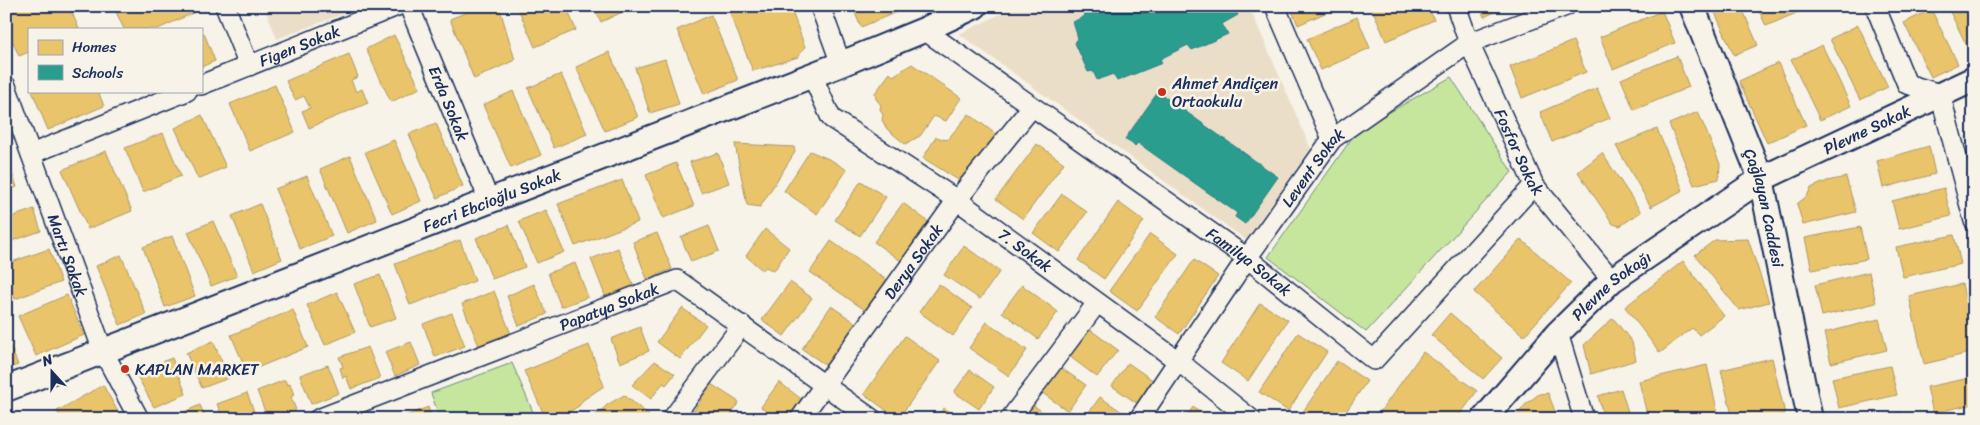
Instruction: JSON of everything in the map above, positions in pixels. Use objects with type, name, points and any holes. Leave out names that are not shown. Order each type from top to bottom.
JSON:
[{"type":"street","points":[[225,6],[249,66]]},
{"type":"street","name":"Figen Sokak","points":[[202,85],[397,6]]},
{"type":"street","name":"Erda Sokak","points":[[409,6],[489,200]]},
{"type":"street","points":[[820,6],[841,64]]},
{"type":"street","name":"Fecri Ebcioğlu Sokak","points":[[6,389],[841,64],[924,30],[975,6]]},
{"type":"street","points":[[1274,6],[1332,140]]},
{"type":"street","name":"Fosfor Sokak","points":[[1456,6],[1469,43],[1534,185],[1612,280]]},
{"type":"street","name":"Levent Sokak","points":[[1139,419],[1246,258],[1332,140],[1469,43],[1566,6]]},
{"type":"street","name":"Çağlayan Caddesi","points":[[1692,6],[1761,179],[1810,419]]},
{"type":"street","points":[[1875,6],[1907,84],[1940,94],[1974,221]]},
{"type":"street","name":"Familya Sokak","points":[[924,30],[1031,108],[1246,258],[1374,360],[1534,185]]},
{"type":"street","name":"7. Sokak","points":[[812,75],[831,118],[956,200],[1178,361],[1251,419]]},
{"type":"street","name":"Plevne Sokak","points":[[1761,179],[1974,78]]},
{"type":"street","name":"Martı Sokak","points":[[6,86],[103,351],[139,419]]},
{"type":"street","points":[[31,154],[184,92]]},
{"type":"street","name":"Derya Sokak","points":[[800,419],[956,200],[1031,108]]},
{"type":"street","name":"Plevne Sokağı","points":[[1484,419],[1558,333],[1612,280],[1761,179]]},
{"type":"street","name":"Papatya Sokak","points":[[318,419],[677,280],[825,383],[872,419]]},
{"type":"street","points":[[1010,419],[1098,303]]},
{"type":"street","points":[[672,419],[742,325]]},
{"type":"street","points":[[1558,333],[1584,419]]},
{"type":"shaded area","points":[[264,6],[364,6],[277,39]]},
{"type":"shaded area","name":"Ahmet Andiçen Ortaokulu","points":[[1017,6],[1249,6],[1311,149],[1246,240],[959,34]]},
{"type":"green space","points":[[1451,77],[1512,172],[1366,332],[1268,257],[1357,131]]},
{"type":"green space","points":[[512,363],[536,419],[440,419],[431,393]]},
{"type":"building: Homes","points":[[22,6],[69,6],[79,28],[28,28],[28,52],[19,56],[6,27],[6,13]]},
{"type":"building: Homes","points":[[129,6],[193,6],[195,12],[160,28],[124,28],[116,12]]},
{"type":"building: Homes","points":[[482,6],[499,6],[515,60],[474,79],[450,19]]},
{"type":"building: Homes","points":[[517,6],[566,6],[576,30],[535,47]]},
{"type":"building: Homes","points":[[593,6],[635,6],[601,22]]},
{"type":"building: Homes","points":[[727,6],[790,6],[805,47],[798,57],[753,71]]},
{"type":"building: Homes","points":[[852,6],[909,6],[909,7],[861,27]]},
{"type":"building: Homes","points":[[1290,6],[1341,6],[1298,25]]},
{"type":"building: Homes","points":[[1371,6],[1428,6],[1434,20],[1386,41]]},
{"type":"building: Homes","points":[[1480,6],[1506,6],[1506,7],[1484,17]]},
{"type":"building: Homes","points":[[1712,6],[1741,6],[1758,45],[1734,55]]},
{"type":"building: Homes","points":[[1757,6],[1799,6],[1801,11],[1766,26]]},
{"type":"building: Homes","points":[[1816,6],[1830,6],[1819,12]]},
{"type":"building: Homes","points":[[1947,6],[1974,6],[1974,50],[1970,52]]},
{"type":"building: Homes","points":[[1931,9],[1958,64],[1931,77],[1904,23]]},
{"type":"building: Homes","points":[[1662,11],[1675,43],[1613,69],[1600,37]]},
{"type":"building: Homes","points":[[711,15],[738,80],[704,94],[677,30]]},
{"type":"building: Homes","points":[[1357,17],[1370,48],[1321,70],[1307,39]]},
{"type":"building: Homes","points":[[1858,25],[1888,87],[1860,100],[1830,39]]},
{"type":"building: Homes","points":[[204,33],[215,61],[202,67],[202,34]]},
{"type":"building: Homes","points":[[394,35],[420,88],[391,102],[366,49]]},
{"type":"building: Homes","points":[[1573,41],[1586,72],[1522,98],[1510,67]]},
{"type":"building: Homes","points":[[1822,45],[1851,106],[1820,120],[1791,60]]},
{"type":"building: Homes","points":[[609,52],[638,117],[605,131],[576,67]]},
{"type":"building: Homes","points":[[349,54],[358,77],[351,80],[356,92],[362,89],[368,103],[309,128],[302,111],[310,108],[304,96],[295,100],[286,81]]},
{"type":"building: Homes","points":[[1677,56],[1689,87],[1634,110],[1621,79]]},
{"type":"building: Homes","points":[[665,59],[679,104],[650,113],[635,68]]},
{"type":"building: Homes","points":[[1778,63],[1806,125],[1767,143],[1739,81]]},
{"type":"building: Homes","points":[[912,64],[961,98],[946,121],[934,116],[920,136],[905,144],[887,129],[882,120],[881,105],[876,99],[875,93],[890,73],[893,76]]},
{"type":"building: Homes","points":[[561,74],[587,134],[554,148],[528,88]]},
{"type":"building: Homes","points":[[275,85],[295,132],[250,151],[230,104]]},
{"type":"building: Homes","points":[[1597,88],[1610,118],[1552,142],[1540,112]]},
{"type":"building: Homes","points":[[513,91],[541,155],[511,168],[483,105]]},
{"type":"building: Homes","points":[[32,92],[98,92],[104,106],[48,130]]},
{"type":"building: Homes","points":[[1698,112],[1720,164],[1719,179],[1694,185],[1669,124]]},
{"type":"building: Homes","points":[[969,114],[997,135],[963,183],[923,158],[936,137],[947,140]]},
{"type":"building: Homes","points":[[202,115],[226,167],[198,179],[175,128]]},
{"type":"building: Homes","points":[[436,123],[463,186],[437,198],[409,134]]},
{"type":"building: Homes","points":[[1657,129],[1683,190],[1651,207],[1616,146]]},
{"type":"building: Homes","points":[[163,133],[181,176],[143,192],[125,148]]},
{"type":"building: Homes","points":[[394,140],[421,201],[392,214],[365,152]]},
{"type":"building: Homes","points":[[735,144],[794,147],[795,152],[760,207],[747,205]]},
{"type":"building: Homes","points":[[1037,144],[1064,163],[1023,219],[996,199]]},
{"type":"building: Homes","points":[[1929,146],[1935,174],[1883,188],[1877,161]]},
{"type":"building: Homes","points":[[106,151],[132,211],[88,229],[62,170]]},
{"type":"building: Homes","points":[[810,151],[831,160],[847,170],[817,214],[784,191]]},
{"type":"building: Homes","points":[[718,153],[729,183],[701,193],[690,162]]},
{"type":"building: Homes","points":[[1602,153],[1641,212],[1620,226],[1613,224],[1578,172]]},
{"type":"building: Homes","points":[[350,156],[377,220],[347,233],[320,169]]},
{"type":"building: Homes","points":[[6,157],[17,187],[6,191]]},
{"type":"building: Homes","points":[[676,163],[694,206],[663,218],[646,175]]},
{"type":"building: Homes","points":[[307,176],[332,236],[300,249],[275,189]]},
{"type":"building: Homes","points":[[1846,177],[1856,212],[1803,225],[1797,204],[1807,196],[1811,188],[1827,181]]},
{"type":"building: Homes","points":[[622,180],[638,222],[575,246],[558,204]]},
{"type":"building: Homes","points":[[861,181],[886,197],[860,236],[835,220]]},
{"type":"building: Homes","points":[[1944,188],[1951,216],[1899,229],[1892,201]]},
{"type":"building: Homes","points":[[1062,194],[1087,212],[1059,252],[1033,233]]},
{"type":"building: Homes","points":[[1118,202],[1144,221],[1104,279],[1078,260]]},
{"type":"building: Homes","points":[[903,203],[930,223],[901,261],[874,242]]},
{"type":"building: Homes","points":[[260,204],[282,259],[254,271],[232,216]]},
{"type":"building: Homes","points":[[34,209],[41,231],[6,243],[6,219]]},
{"type":"building: Homes","points":[[546,210],[564,252],[537,263],[519,221]]},
{"type":"building: Homes","points":[[213,221],[237,276],[211,286],[188,232]]},
{"type":"building: Homes","points":[[509,225],[525,267],[492,279],[476,238]]},
{"type":"building: Homes","points":[[709,226],[719,251],[691,262],[681,237]]},
{"type":"building: Homes","points":[[1860,227],[1867,259],[1812,270],[1805,238]]},
{"type":"building: Homes","points":[[765,229],[789,248],[774,271],[766,267],[762,270],[746,256]]},
{"type":"building: Homes","points":[[657,233],[672,269],[647,279],[633,242]]},
{"type":"building: Homes","points":[[1150,234],[1178,254],[1137,311],[1109,291]]},
{"type":"building: Homes","points":[[1954,235],[1961,264],[1903,277],[1896,247]]},
{"type":"building: Homes","points":[[172,236],[195,296],[165,307],[143,247]]},
{"type":"building: Homes","points":[[1521,239],[1571,283],[1524,336],[1474,292]]},
{"type":"building: Homes","points":[[1748,239],[1769,302],[1739,310],[1695,255],[1715,240]]},
{"type":"building: Homes","points":[[460,240],[475,281],[410,305],[395,264]]},
{"type":"building: Homes","points":[[831,241],[887,280],[865,310],[810,272]]},
{"type":"building: Homes","points":[[964,246],[1000,271],[980,299],[944,275]]},
{"type":"building: Homes","points":[[618,248],[634,287],[606,298],[591,259]]},
{"type":"building: Homes","points":[[49,249],[61,282],[15,299],[6,276],[6,264]]},
{"type":"building: Homes","points":[[121,255],[146,314],[120,325],[96,266]]},
{"type":"building: Homes","points":[[1194,260],[1218,276],[1179,334],[1155,317]]},
{"type":"building: Homes","points":[[1683,261],[1724,316],[1699,335],[1692,328],[1660,353],[1625,307]]},
{"type":"building: Homes","points":[[575,263],[588,297],[561,307],[548,273]]},
{"type":"building: Homes","points":[[1869,272],[1876,303],[1822,316],[1815,285]]},
{"type":"building: Homes","points":[[380,275],[396,318],[370,327],[354,284]]},
{"type":"building: Homes","points":[[790,282],[812,298],[784,336],[762,320]]},
{"type":"building: Homes","points":[[534,284],[547,314],[519,326],[507,296]]},
{"type":"building: Homes","points":[[939,284],[972,308],[953,336],[919,312]]},
{"type":"building: Homes","points":[[1962,284],[1974,334],[1974,352],[1924,364],[1909,296]]},
{"type":"building: Homes","points":[[1022,285],[1058,312],[1038,339],[1002,312]]},
{"type":"building: Homes","points":[[494,291],[511,334],[479,346],[462,304]]},
{"type":"building: Homes","points":[[337,292],[355,332],[325,345],[307,305]]},
{"type":"building: Homes","points":[[67,295],[84,335],[36,356],[18,316]]},
{"type":"building: Homes","points":[[1260,303],[1288,320],[1248,381],[1221,363]]},
{"type":"building: Homes","points":[[831,306],[856,323],[827,366],[802,349]]},
{"type":"building: Homes","points":[[682,308],[706,325],[680,359],[657,342]]},
{"type":"building: Homes","points":[[293,310],[308,347],[247,372],[231,335]]},
{"type":"building: Homes","points":[[452,313],[465,346],[435,357],[423,324]]},
{"type":"building: Homes","points":[[1450,313],[1502,358],[1483,379],[1431,335]]},
{"type":"building: Homes","points":[[1613,318],[1632,342],[1636,360],[1591,374],[1584,345]]},
{"type":"building: Homes","points":[[1879,319],[1887,350],[1831,363],[1824,333]]},
{"type":"building: Homes","points":[[987,322],[1027,350],[1009,376],[969,348]]},
{"type":"building: Homes","points":[[640,327],[649,351],[620,363],[611,339]]},
{"type":"building: Homes","points":[[1089,329],[1118,350],[1097,377],[1069,356]]},
{"type":"building: Homes","points":[[1298,333],[1327,352],[1288,411],[1259,392]]},
{"type":"building: Homes","points":[[6,336],[18,365],[6,369]]},
{"type":"building: Homes","points":[[905,336],[940,361],[898,419],[864,394]]},
{"type":"building: Homes","points":[[213,341],[229,378],[202,388],[186,353]]},
{"type":"building: Homes","points":[[411,342],[420,365],[395,376],[385,352]]},
{"type":"building: Homes","points":[[589,345],[604,386],[583,400],[579,406],[557,419],[546,419],[524,371]]},
{"type":"building: Homes","points":[[368,347],[380,378],[351,389],[346,376],[343,378],[340,368],[343,367],[339,357]]},
{"type":"building: Homes","points":[[1423,352],[1477,391],[1457,419],[1388,419],[1380,412]]},
{"type":"building: Homes","points":[[172,358],[186,394],[154,407],[135,372]]},
{"type":"building: Homes","points":[[1772,358],[1785,414],[1766,419],[1733,419],[1721,370]]},
{"type":"building: Homes","points":[[655,361],[675,374],[666,385],[663,383],[651,399],[632,385]]},
{"type":"building: Homes","points":[[1337,361],[1367,381],[1341,419],[1298,419]]},
{"type":"building: Homes","points":[[1128,363],[1154,381],[1138,404],[1112,386]]},
{"type":"building: Homes","points":[[328,365],[339,393],[311,404],[300,375]]},
{"type":"building: Homes","points":[[1707,365],[1719,419],[1648,419],[1639,381]]},
{"type":"building: Homes","points":[[1058,366],[1086,385],[1068,411],[1041,392]]},
{"type":"building: Homes","points":[[1890,366],[1897,395],[1839,408],[1832,378]]},
{"type":"building: Homes","points":[[970,370],[994,387],[979,409],[954,392]]},
{"type":"building: Homes","points":[[1974,377],[1974,404],[1933,413],[1927,387]]},
{"type":"building: Homes","points":[[285,380],[287,385],[290,384],[294,395],[291,397],[296,410],[268,419],[257,391]]},
{"type":"building: Homes","points":[[779,382],[804,401],[790,419],[777,419],[761,407]]},
{"type":"building: Homes","points":[[711,384],[739,402],[728,419],[703,419],[693,412]]},
{"type":"building: Homes","points":[[103,385],[122,419],[61,419],[57,411]]},
{"type":"building: Homes","points":[[1621,389],[1630,419],[1604,419],[1598,396]]},
{"type":"building: Homes","points":[[247,393],[255,414],[251,415],[253,419],[223,419],[217,404]]},
{"type":"building: Homes","points":[[1548,393],[1558,419],[1514,419],[1526,404],[1539,394]]},
{"type":"building: Homes","points":[[624,395],[649,415],[646,419],[592,419],[607,405]]},
{"type":"building: Homes","points":[[1100,397],[1128,416],[1126,419],[1084,419]]},
{"type":"building: Homes","points":[[200,405],[206,419],[168,419]]},
{"type":"building: Homes","points":[[1033,405],[1052,419],[1023,419]]},
{"type":"building: Homes","points":[[428,407],[432,419],[399,419]]},
{"type":"building: Homes","points":[[1193,407],[1210,419],[1185,419]]},
{"type":"building: Homes","points":[[944,408],[957,419],[935,419]]},
{"type":"building: Homes","points":[[751,412],[760,419],[746,419]]},
{"type":"building: Homes","points":[[1901,412],[1902,419],[1872,419]]},
{"type":"building: Schools","points":[[1090,6],[1235,6],[1238,15],[1222,24],[1228,34],[1192,50],[1188,45],[1160,59],[1162,63],[1117,81],[1113,74],[1097,80],[1093,71],[1088,72],[1075,43],[1078,38],[1073,22],[1085,16],[1083,9]]},
{"type":"building: Schools","points":[[1158,92],[1278,177],[1245,224],[1235,217],[1237,213],[1138,143],[1135,146],[1125,139]]},
{"type":"place","name":"Ahmet Andiçen Ortaokulu","points":[[1162,92]]},
{"type":"place","name":"KAPLAN MARKET","points":[[125,369]]}]
